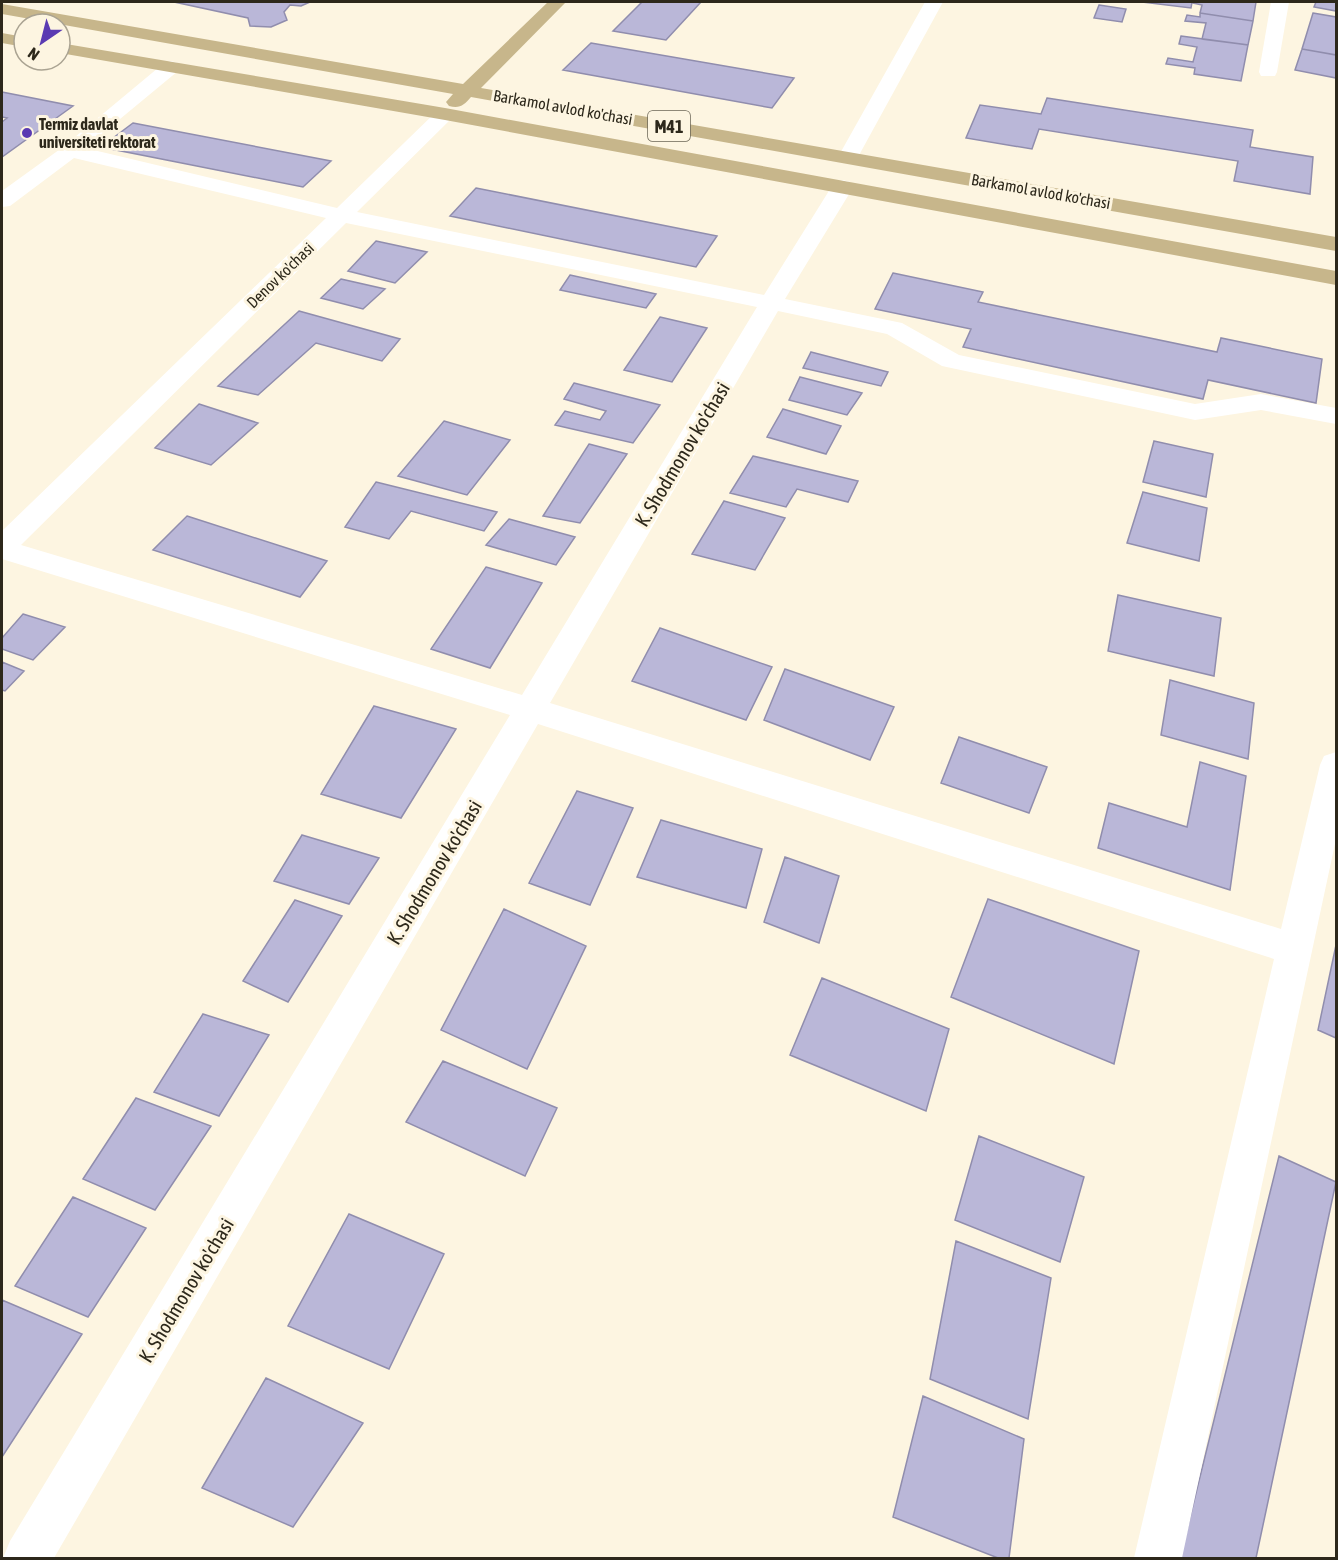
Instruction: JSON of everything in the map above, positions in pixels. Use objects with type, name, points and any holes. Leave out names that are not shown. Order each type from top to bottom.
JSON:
[{"type":"main road","name":"Denov ko'chasi","points":[[445,114],[557,2]]},
{"type":"main road","name":"Barkamol avlod ko'chasi","points":[[2,9],[467,90],[1336,278]]},
{"type":"main road","name":"Barkamol avlod ko'chasi","points":[[72,50],[445,114],[1336,244]]},
{"type":"street","name":"K. Shodmonov ko'chasi","points":[[27,1558],[772,301],[845,171],[934,2]]},
{"type":"street","points":[[1268,72],[1280,2]]},
{"type":"street","points":[[2,201],[70,151],[171,67]]},
{"type":"street","name":"Denov ko'chasi","points":[[2,548],[445,114]]},
{"type":"street","points":[[70,151],[341,215],[772,301],[894,328],[951,361],[1195,412],[1261,402],[1336,416]]},
{"type":"street","points":[[2,548],[530,709],[1294,949]]},
{"type":"street","points":[[1158,1558],[1336,765]]},
{"type":"building","points":[[174,2],[310,2],[301,6],[290,5],[284,12],[287,20],[271,27],[250,26],[248,18]]},
{"type":"building","points":[[642,2],[701,2],[666,40],[613,31]]},
{"type":"building","points":[[1142,2],[1192,2],[1191,8]]},
{"type":"building","points":[[1194,2],[1256,2],[1253,21],[1200,13],[1202,5]]},
{"type":"building","points":[[1316,2],[1336,2],[1336,11],[1314,7]]},
{"type":"building","points":[[1099,5],[1126,9],[1122,22],[1094,18]]},
{"type":"building","points":[[1200,13],[1253,21],[1248,45],[1202,39],[1206,23],[1185,21],[1187,15],[1200,17]]},
{"type":"building","points":[[1313,13],[1336,17],[1336,55],[1302,49]]},
{"type":"building","points":[[1181,36],[1248,45],[1241,81],[1194,74],[1195,68],[1166,64],[1168,58],[1193,62],[1197,47],[1179,44]]},
{"type":"building","points":[[591,43],[794,78],[772,108],[563,70]]},
{"type":"building","points":[[1302,49],[1336,55],[1336,78],[1295,70]]},
{"type":"building","points":[[2,92],[73,106],[2,157],[2,122],[7,118],[2,117]]},
{"type":"building","points":[[1047,98],[1253,130],[1250,147],[1313,157],[1310,194],[1234,181],[1238,161],[1039,129],[1032,149],[966,138],[980,105],[1041,114]]},
{"type":"building","points":[[133,123],[331,161],[303,187],[101,147]]},
{"type":"building","points":[[476,188],[717,236],[696,267],[450,216]]},
{"type":"building","points":[[376,241],[427,252],[395,283],[348,271]]},
{"type":"building","points":[[893,273],[983,292],[978,302],[1217,352],[1221,338],[1322,359],[1316,403],[1208,380],[1203,399],[963,347],[971,329],[875,309]]},
{"type":"building","points":[[570,275],[656,294],[646,308],[560,290]]},
{"type":"building","points":[[341,279],[385,289],[363,309],[321,298]]},
{"type":"building","points":[[299,311],[400,339],[382,361],[316,343],[258,395],[218,386]]},
{"type":"building","points":[[660,317],[707,328],[672,382],[624,370]]},
{"type":"building","points":[[811,352],[888,372],[881,386],[803,368]]},
{"type":"building","points":[[800,377],[862,393],[847,415],[789,400]]},
{"type":"building","points":[[574,383],[660,405],[633,443],[555,425],[565,411],[600,420],[606,411],[564,399]]},
{"type":"building","points":[[199,404],[258,423],[211,465],[155,448]]},
{"type":"building","points":[[783,409],[841,426],[826,454],[767,437]]},
{"type":"building","points":[[444,421],[510,440],[467,495],[398,476]]},
{"type":"building","points":[[1154,441],[1213,454],[1206,497],[1143,482]]},
{"type":"building","points":[[589,444],[627,454],[580,523],[543,516]]},
{"type":"building","points":[[753,456],[858,481],[848,502],[797,489],[786,507],[730,493]]},
{"type":"building","points":[[376,482],[497,512],[484,531],[411,511],[389,539],[345,527]]},
{"type":"building","points":[[1143,492],[1207,508],[1199,561],[1127,543]]},
{"type":"building","points":[[724,501],[785,518],[755,570],[692,554]]},
{"type":"building","points":[[187,516],[327,561],[300,597],[153,550]]},
{"type":"building","points":[[509,519],[575,537],[556,565],[486,545]]},
{"type":"building","points":[[486,567],[542,583],[490,668],[431,649]]},
{"type":"building","points":[[1118,595],[1221,618],[1214,676],[1108,651]]},
{"type":"building","points":[[23,614],[65,627],[33,660],[2,649],[2,638]]},
{"type":"building","points":[[660,628],[772,667],[746,720],[632,681]]},
{"type":"building","points":[[2,662],[24,671],[5,691],[2,690]]},
{"type":"building","points":[[785,669],[894,707],[870,760],[764,720]]},
{"type":"building","points":[[1170,680],[1254,703],[1248,759],[1161,735]]},
{"type":"building","points":[[374,706],[456,729],[401,818],[321,794]]},
{"type":"building","points":[[959,737],[1047,767],[1029,813],[941,783]]},
{"type":"building","points":[[1200,762],[1246,776],[1230,890],[1098,848],[1109,803],[1187,827]]},
{"type":"building","points":[[577,791],[633,808],[590,905],[529,883]]},
{"type":"building","points":[[661,820],[762,849],[746,908],[637,877]]},
{"type":"building","points":[[302,835],[379,858],[349,904],[274,881]]},
{"type":"building","points":[[785,857],[839,876],[819,943],[764,922]]},
{"type":"building","points":[[988,899],[1139,951],[1114,1064],[951,997]]},
{"type":"building","points":[[295,900],[342,916],[288,1002],[243,981]]},
{"type":"building","points":[[504,909],[586,946],[527,1069],[441,1030]]},
{"type":"building","points":[[1336,945],[1336,1038],[1318,1030]]},
{"type":"building","points":[[822,978],[949,1029],[926,1111],[790,1055]]},
{"type":"building","points":[[203,1014],[269,1035],[219,1116],[154,1092]]},
{"type":"building","points":[[443,1061],[557,1108],[525,1176],[406,1122]]},
{"type":"building","points":[[136,1098],[211,1126],[155,1210],[83,1179]]},
{"type":"building","points":[[979,1136],[1084,1177],[1060,1262],[955,1220]]},
{"type":"building","points":[[1279,1156],[1336,1182],[1256,1558],[1180,1558]]},
{"type":"building","points":[[73,1197],[146,1228],[88,1317],[15,1286]]},
{"type":"building","points":[[349,1214],[444,1254],[389,1369],[288,1326]]},
{"type":"building","points":[[956,1241],[1051,1278],[1028,1419],[930,1379]]},
{"type":"building","points":[[2,1300],[82,1334],[2,1457]]},
{"type":"building","points":[[266,1378],[363,1423],[293,1527],[202,1488]]},
{"type":"building","points":[[923,1396],[1024,1439],[1009,1558],[998,1558],[893,1517]]},
{"type":"place","name":"Termiz davlat universiteti rektorat","points":[[27,133]]}]
